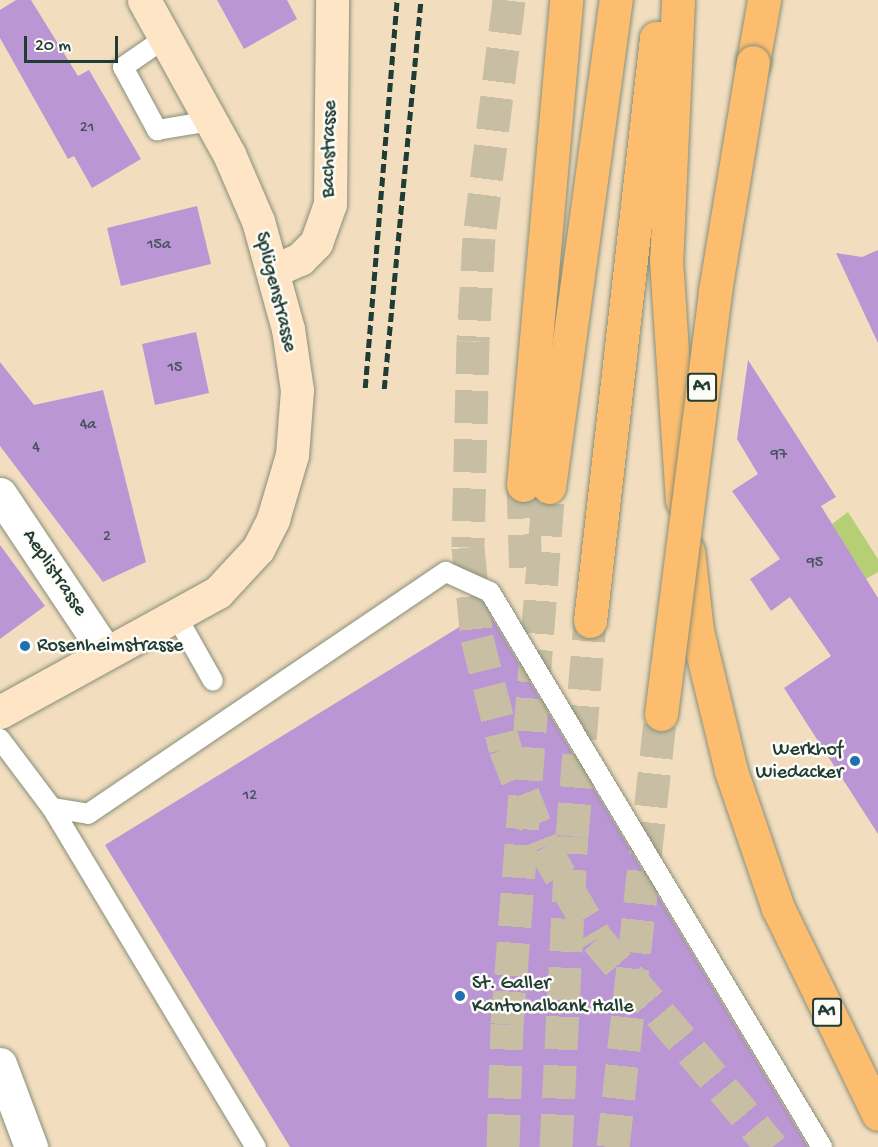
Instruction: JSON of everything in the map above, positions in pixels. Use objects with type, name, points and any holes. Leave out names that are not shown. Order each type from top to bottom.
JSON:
[{"type":"highway","points":[[566,0],[536,486],[615,0]]},
{"type":"highway","points":[[590,621],[660,0]]},
{"type":"highway","name":"A1","points":[[678,0],[666,260],[672,412],[697,632],[731,771],[778,908],[878,1114]]},
{"type":"highway","name":"A1","points":[[661,714],[714,303],[764,0]]},
{"type":"main road","name":"Splügenstrasse","points":[[0,717],[106,653],[177,617],[237,575],[273,519],[284,485],[296,429],[297,390],[273,271],[258,221],[211,121],[144,0]]},
{"type":"main road","name":"Bachstrasse","points":[[273,271],[300,259],[316,243],[330,204],[332,0]]},
{"type":"street","name":"Aeplistrasse","points":[[0,494],[106,653]]},
{"type":"street","points":[[0,1064],[31,1147]]},
{"type":"lane","points":[[165,38],[123,67],[151,120],[157,130],[211,121]]},
{"type":"lane","points":[[52,808],[88,814],[446,572],[490,592],[822,1147]]},
{"type":"lane","points":[[177,617],[213,681]]},
{"type":"lane","points":[[0,717],[52,808],[256,1147]]},
{"type":"green space","points":[[848,512],[878,559],[878,572],[866,579],[832,524]]},
{"type":"building","points":[[16,0],[31,0],[78,76],[89,70],[141,159],[92,188],[74,156],[68,159],[0,38],[0,10]]},
{"type":"building","points":[[217,0],[287,0],[297,19],[244,49]]},
{"type":"building","points":[[197,206],[211,264],[121,286],[107,228]]},
{"type":"building","points":[[878,250],[878,343],[836,253],[862,257]]},
{"type":"building","points":[[196,332],[209,393],[155,405],[142,344]]},
{"type":"building","points":[[748,360],[836,497],[821,506],[878,598],[878,834],[784,688],[831,656],[790,597],[771,611],[750,579],[780,559],[732,491],[758,474],[737,439]]},
{"type":"building","points":[[0,362],[34,405],[103,390],[146,562],[103,582],[0,446]]},
{"type":"building","points":[[0,545],[45,606],[0,639]]},
{"type":"building","name":"St. Galler Kantonalbank Halle","points":[[487,610],[808,1147],[290,1147],[105,845]]},
{"type":"tunnel","points":[[509,0],[479,238],[473,341],[468,547],[477,638],[505,748],[544,847],[597,939],[772,1147]]},
{"type":"tunnel","points":[[523,485],[526,582]]},
{"type":"tunnel","points":[[503,1147],[507,1024],[549,487]]},
{"type":"tunnel","points":[[556,1147],[572,836],[590,621]]},
{"type":"tunnel","points":[[613,1147],[661,714]]},
{"type":"railway","points":[[365,388],[397,0]]},
{"type":"railway","points":[[384,389],[421,0]]},
{"type":"place","name":"Rosenheimstrasse","points":[[25,646]]},
{"type":"place","name":"Werkhof Wiedacker","points":[[855,761]]},
{"type":"place","name":"St. Galler Kantonalbank Halle","points":[[460,996]]}]
